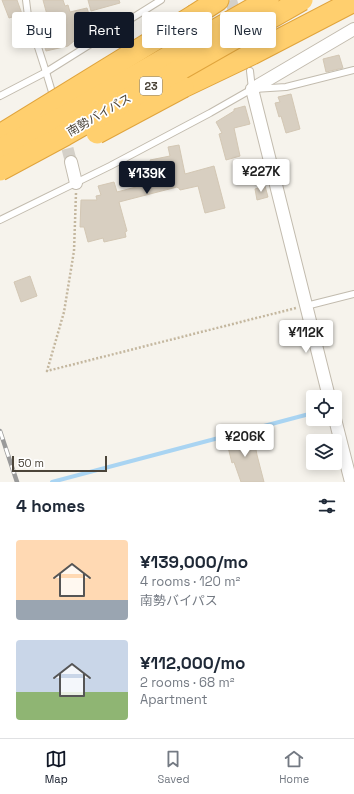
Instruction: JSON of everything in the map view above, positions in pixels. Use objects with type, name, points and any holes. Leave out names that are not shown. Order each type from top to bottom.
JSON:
[{"type":"highway","points":[[0,134],[218,0]]},
{"type":"highway","name":"南勢バイパス","points":[[0,149],[63,117],[268,0]]},
{"type":"highway","name":"南勢バイパス","points":[[0,170],[65,135],[302,0]]},
{"type":"highway","points":[[0,179],[25,170],[183,87],[252,54],[354,1]]},
{"type":"street","points":[[328,390],[252,89],[354,29]]},
{"type":"street","points":[[71,162],[76,183]]},
{"type":"street","points":[[337,426],[351,482]]},
{"type":"lane","points":[[26,0],[28,16],[52,92]]},
{"type":"lane","points":[[0,96],[46,72],[162,0]]},
{"type":"lane","points":[[0,220],[137,152],[252,89],[286,87],[354,70]]},
{"type":"lane","points":[[250,71],[252,89]]},
{"type":"lane","points":[[306,306],[354,294]]},
{"type":"path","points":[[76,183],[74,251],[64,312],[46,371],[306,306]]},
{"type":"building","points":[[2,0],[17,0],[21,12],[12,12],[12,17],[9,18]]},
{"type":"building","points":[[43,0],[63,0],[65,6],[68,5],[70,12],[87,8],[88,12],[74,12],[74,41],[66,46],[66,12],[46,12]]},
{"type":"building","points":[[88,0],[119,0],[120,3],[91,11]]},
{"type":"building","points":[[45,48],[59,48],[46,51]]},
{"type":"building","points":[[339,55],[343,68],[326,72],[323,59]]},
{"type":"building","points":[[291,94],[300,129],[286,133],[275,103],[280,102],[278,97]]},
{"type":"building","points":[[245,106],[250,124],[234,128],[240,156],[226,160],[219,134],[222,133],[216,122],[234,111],[234,109]]},
{"type":"building","points":[[179,145],[185,174],[214,166],[225,208],[205,213],[198,186],[180,190],[177,187],[119,202],[127,231],[125,232],[126,237],[104,242],[103,238],[88,242],[84,227],[80,227],[81,200],[97,200],[96,196],[101,195],[98,186],[114,182],[117,192],[136,187],[134,177],[153,173],[150,160],[170,156],[168,147]]},
{"type":"building","points":[[265,186],[268,197],[257,200],[255,189]]},
{"type":"building","points":[[30,276],[37,296],[21,302],[14,282]]},
{"type":"building","points":[[253,434],[264,482],[241,482],[234,462],[232,463],[226,439]]},
{"type":"waterway","points":[[52,482],[306,415]]},
{"type":"tunnel","points":[[231,0],[247,62]]},
{"type":"tunnel","points":[[63,131],[71,162]]},
{"type":"railway","points":[[0,431],[17,482]]}]
